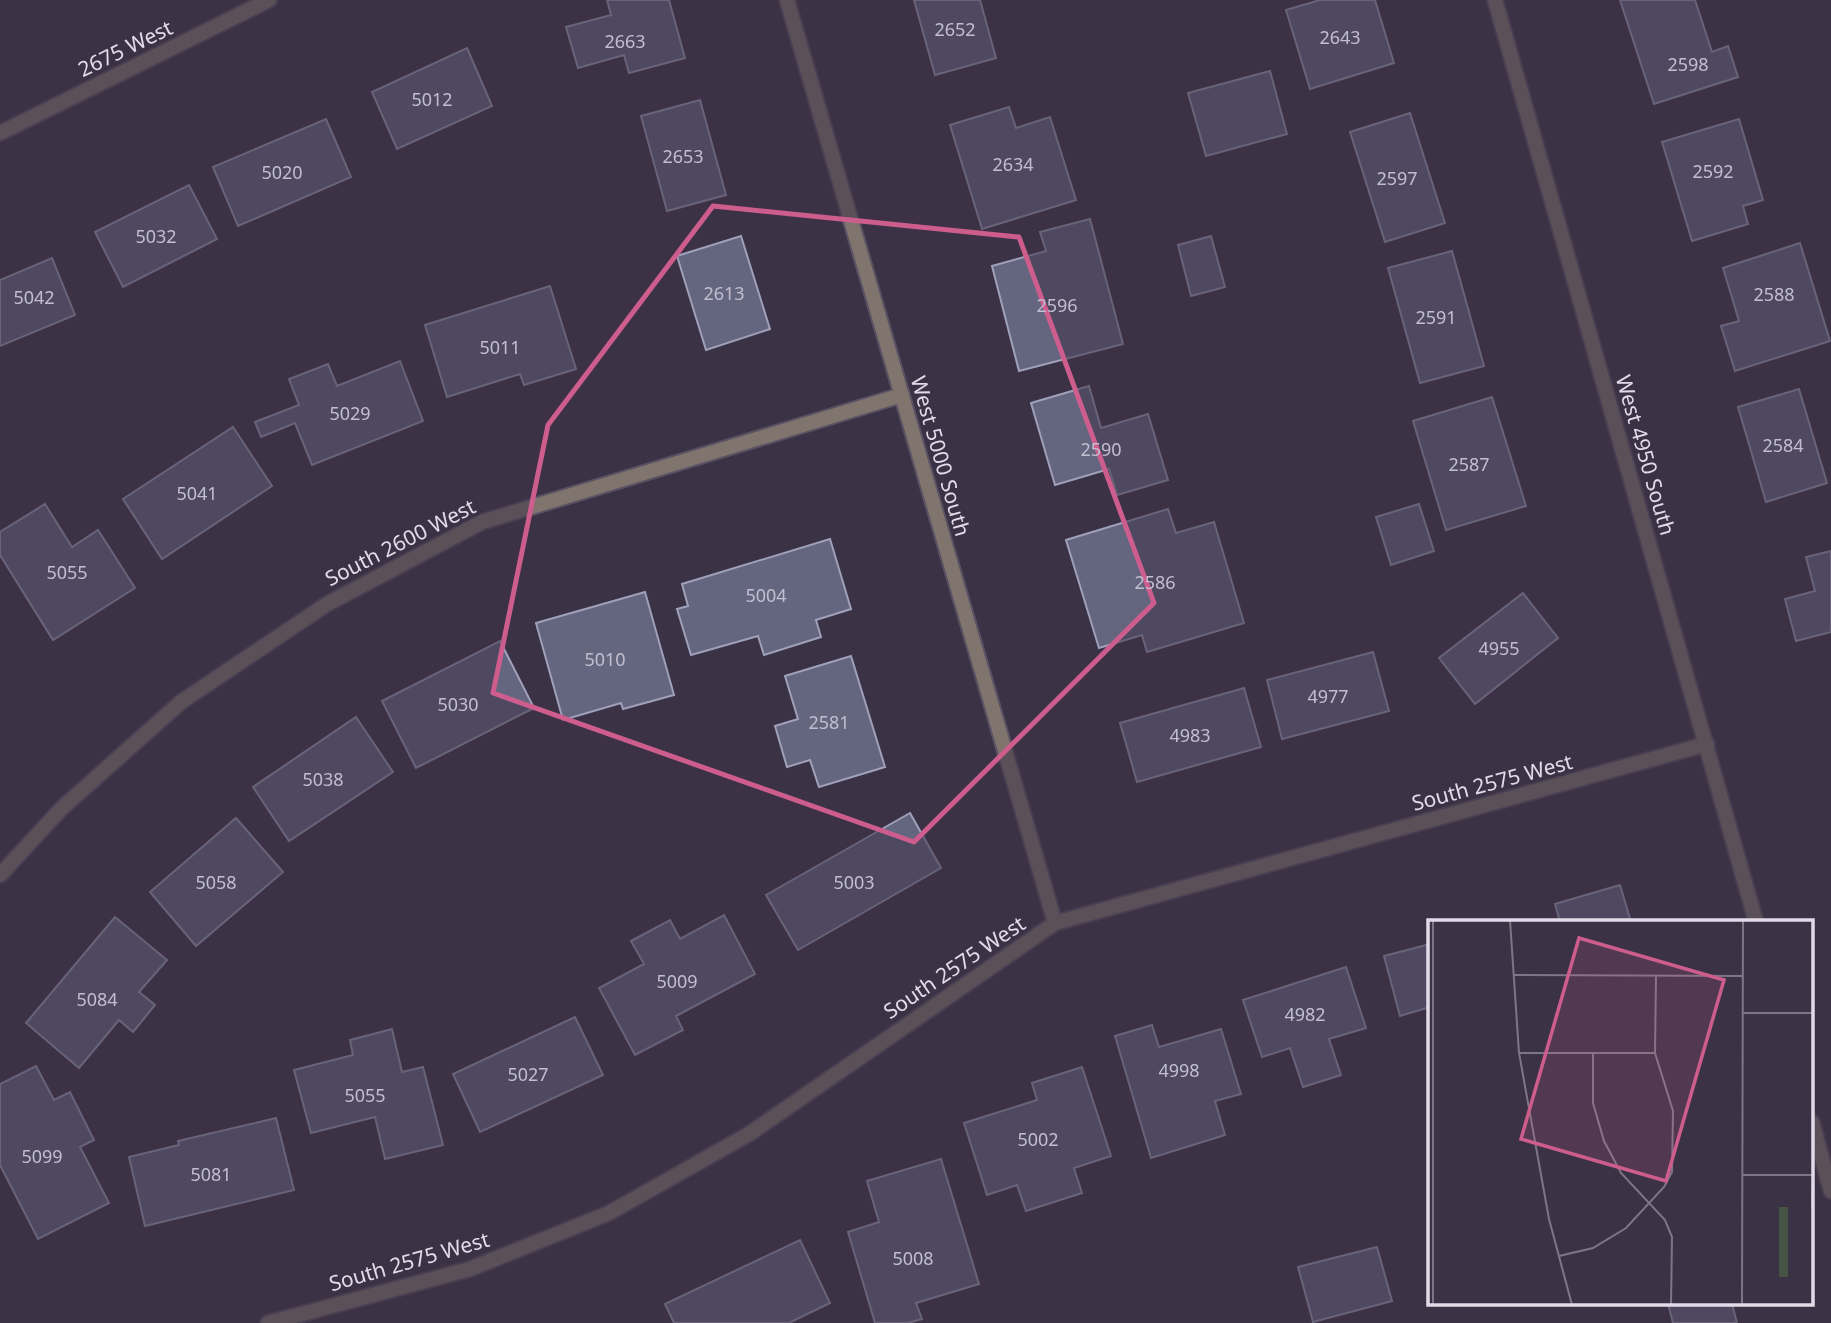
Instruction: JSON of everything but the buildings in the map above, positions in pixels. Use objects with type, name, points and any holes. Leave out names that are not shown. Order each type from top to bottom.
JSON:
[{"type":"street","name":"2675 West","points":[[0,133],[269,0]]},
{"type":"street","name":"West 5000 South","points":[[786,0],[1055,923]]},
{"type":"street","name":"West 4950 South","points":[[1495,0],[1755,920]]},
{"type":"street","name":"South 2600 West","points":[[0,875],[62,808],[181,702],[327,604],[482,522],[902,395]]},
{"type":"street","name":"South 2575 West","points":[[268,1323],[470,1269],[609,1213],[749,1134],[1055,923],[1707,744]]},
{"type":"street","points":[[1814,1129],[1831,1191]]},
{"type":"highlighted area","points":[[713,206],[1019,237],[1154,603],[914,842],[493,693],[548,425]]}]
